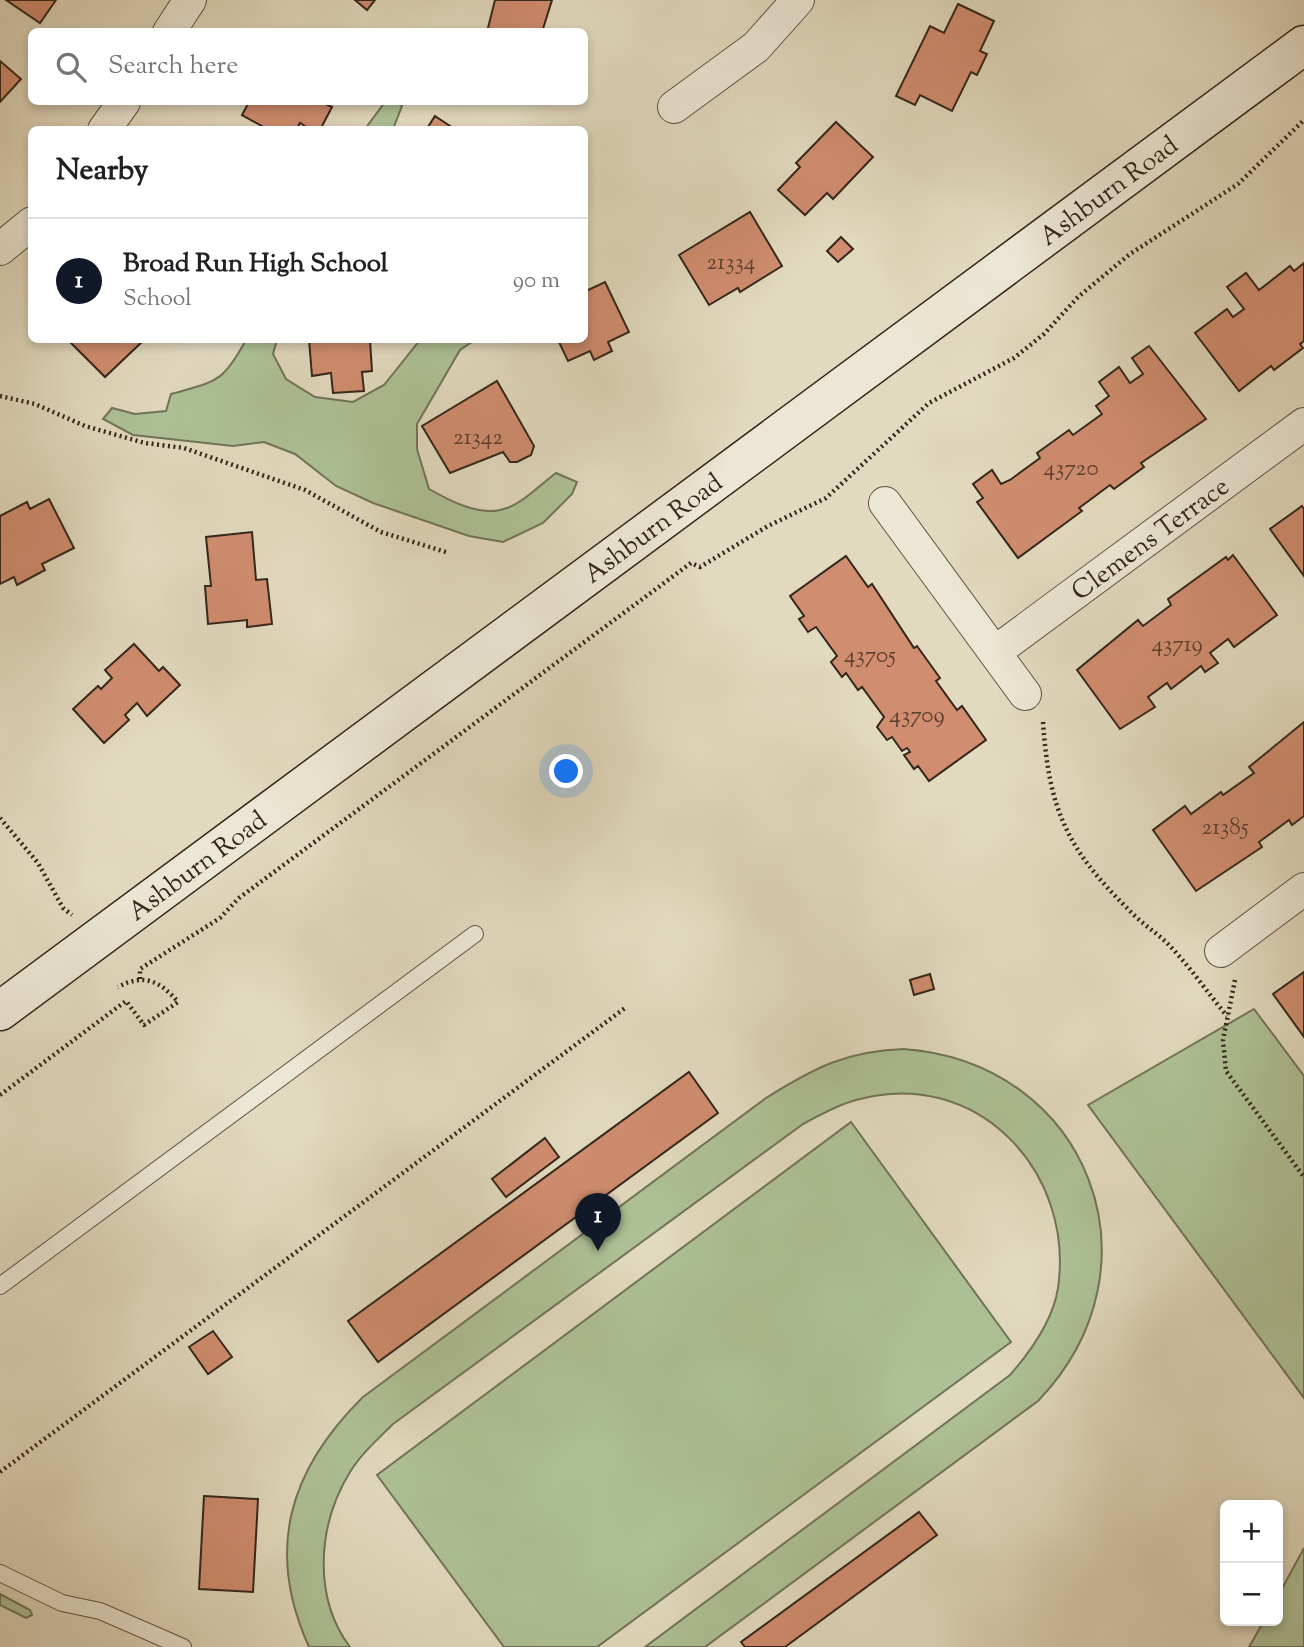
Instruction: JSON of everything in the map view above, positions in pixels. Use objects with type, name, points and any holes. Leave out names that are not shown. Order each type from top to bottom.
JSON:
[{"type":"main road","name":"Ashburn Road","points":[[0,1011],[1304,45]]},
{"type":"street","points":[[172,28],[190,0]]},
{"type":"street","points":[[674,107],[756,47],[798,0]]},
{"type":"street","points":[[107,126],[122,105]]},
{"type":"street","points":[[0,249],[28,226]]},
{"type":"street","name":"Clemens Terrace","points":[[995,652],[1304,424]]},
{"type":"street","points":[[885,503],[1021,689]]},
{"type":"street","points":[[1229,945],[1304,889]]},
{"type":"lane","points":[[0,1286],[475,934]]},
{"type":"lane","points":[[0,1573],[62,1603],[100,1611],[183,1647]]},
{"type":"path","points":[[140,969],[220,918],[239,898],[691,563],[700,567],[768,526],[826,498],[929,403],[1014,358],[1044,334],[1078,297],[1130,254],[1238,184],[1304,120]]},
{"type":"path","points":[[0,396],[35,404],[85,426],[145,443],[184,447],[305,490],[381,532],[449,553]]},
{"type":"path","points":[[1021,689],[1041,687],[1045,759],[1053,801],[1068,834],[1092,870],[1130,912],[1167,943],[1227,1016]]},
{"type":"path","points":[[0,818],[38,863],[63,908],[140,969],[140,979]]},
{"type":"path","points":[[1229,945],[1253,960],[1237,973],[1223,1040],[1227,1071],[1304,1177]]},
{"type":"path","points":[[0,1094],[126,1001],[145,1025],[178,1002],[163,985],[140,979],[118,986]]},
{"type":"path","points":[[0,1472],[625,1008]]},
{"type":"green space","points":[[383,105],[402,106],[394,126],[367,126]]},
{"type":"green space","points":[[244,343],[276,343],[273,354],[286,379],[315,397],[353,402],[384,385],[418,343],[470,343],[460,350],[417,424],[417,449],[429,489],[467,507],[497,511],[520,502],[556,473],[577,482],[572,494],[543,523],[503,542],[469,536],[373,503],[336,486],[295,454],[264,442],[233,446],[133,435],[103,419],[112,408],[135,414],[166,411],[171,394],[216,379]]},
{"type":"green space","points":[[1254,1009],[1304,1076],[1304,1398],[1088,1105]]},
{"type":"green space","points":[[903,1049],[967,1062],[1021,1091],[1061,1131],[1089,1180],[1101,1234],[1097,1291],[1077,1348],[1038,1401],[705,1647],[645,1647],[1010,1375],[1033,1346],[1051,1312],[1058,1288],[1059,1245],[1050,1204],[1033,1168],[1008,1137],[977,1114],[941,1099],[900,1094],[849,1102],[803,1124],[393,1424],[364,1453],[339,1492],[331,1514],[324,1560],[329,1605],[350,1647],[309,1647],[296,1611],[288,1577],[287,1545],[292,1513],[302,1483],[317,1453],[363,1397],[766,1098],[815,1070],[847,1057]]},
{"type":"green space","points":[[851,1122],[1011,1342],[597,1647],[504,1647],[377,1475]]},
{"type":"green space","points":[[1304,1548],[1304,1647],[1249,1647],[1261,1626],[1283,1626],[1283,1587]]},
{"type":"green space","points":[[0,1594],[30,1610],[32,1615],[26,1618],[0,1605]]},
{"type":"building","points":[[6,0],[56,0],[40,23]]},
{"type":"building","points":[[355,0],[375,0],[367,10]]},
{"type":"building","points":[[495,0],[552,0],[543,28],[488,28]]},
{"type":"building","points":[[958,4],[994,21],[980,51],[987,54],[977,75],[971,72],[952,111],[920,95],[915,105],[896,96],[930,26],[944,33]]},
{"type":"building","points":[[0,61],[21,79],[0,102]]},
{"type":"building","points":[[247,105],[332,107],[322,126],[305,126],[300,123],[298,126],[262,126],[242,115]]},
{"type":"building","points":[[435,116],[450,126],[429,126]]},
{"type":"building","points":[[836,122],[873,157],[833,199],[827,193],[805,215],[778,190],[800,167],[796,163]]},
{"type":"building","points":[[750,212],[782,266],[740,292],[738,288],[709,305],[679,255]]},
{"type":"building","points":[[841,237],[853,249],[838,262],[827,251]]},
{"type":"building","points":[[1304,263],[1304,341],[1300,344],[1303,348],[1274,370],[1271,366],[1239,391],[1195,333],[1227,309],[1233,317],[1244,309],[1227,287],[1246,273],[1259,290],[1290,266],[1294,271]]},
{"type":"building","points":[[605,282],[629,332],[608,342],[612,351],[594,360],[590,351],[568,361],[559,343],[588,343],[588,290]]},
{"type":"building","points":[[71,343],[141,343],[105,377]]},
{"type":"building","points":[[309,343],[370,343],[372,371],[362,372],[364,391],[333,393],[331,373],[312,376]]},
{"type":"building","points":[[1149,346],[1206,419],[1141,463],[1144,467],[1114,489],[1110,485],[1079,508],[1082,511],[1018,558],[977,502],[983,498],[973,484],[992,470],[1001,484],[1010,480],[1040,458],[1037,453],[1069,430],[1073,435],[1102,414],[1096,406],[1109,396],[1099,382],[1119,367],[1130,383],[1143,374],[1132,358]]},
{"type":"building","points":[[497,381],[534,446],[531,455],[517,462],[510,462],[503,452],[450,473],[422,426]]},
{"type":"building","points":[[49,499],[74,548],[42,564],[45,570],[17,585],[14,577],[0,584],[0,516],[27,502],[30,509]]},
{"type":"building","points":[[1302,506],[1304,509],[1304,576],[1270,529]]},
{"type":"building","points":[[252,532],[256,580],[267,579],[272,624],[247,627],[247,620],[208,624],[205,586],[211,586],[206,537]]},
{"type":"building","points":[[1233,555],[1277,615],[1234,647],[1228,639],[1210,653],[1218,663],[1205,672],[1201,666],[1171,689],[1167,683],[1148,697],[1155,707],[1120,729],[1077,670],[1138,620],[1143,626],[1171,605],[1168,599],[1226,557],[1228,560]]},
{"type":"building","points":[[846,556],[868,587],[872,584],[914,648],[917,646],[940,678],[936,681],[957,710],[962,706],[986,740],[929,781],[918,766],[914,769],[904,755],[910,752],[907,748],[902,751],[892,737],[887,740],[877,727],[884,717],[862,687],[858,690],[846,673],[842,677],[831,662],[837,656],[816,627],[808,632],[799,619],[804,616],[790,596]]},
{"type":"building","points":[[134,644],[159,671],[163,667],[180,685],[147,716],[137,703],[125,715],[129,720],[104,743],[73,709],[98,686],[101,689],[112,678],[105,670]]},
{"type":"building","points":[[1304,722],[1304,816],[1292,825],[1289,820],[1259,842],[1262,847],[1196,891],[1153,830],[1185,806],[1191,814],[1254,773],[1249,767]]},
{"type":"building","points":[[1304,972],[1304,1037],[1273,994]]},
{"type":"building","points":[[930,974],[934,989],[914,995],[910,980]]},
{"type":"building","points":[[689,1072],[718,1113],[378,1362],[348,1321]]},
{"type":"building","points":[[545,1138],[559,1157],[506,1197],[492,1179]]},
{"type":"building","points":[[213,1331],[232,1357],[208,1374],[189,1347]]},
{"type":"building","points":[[204,1496],[258,1499],[253,1592],[199,1589]]},
{"type":"building","points":[[919,1512],[937,1535],[785,1647],[745,1647],[741,1642]]},
{"type":"place","name":"Broad Run High School","points":[[598,1251]]}]
